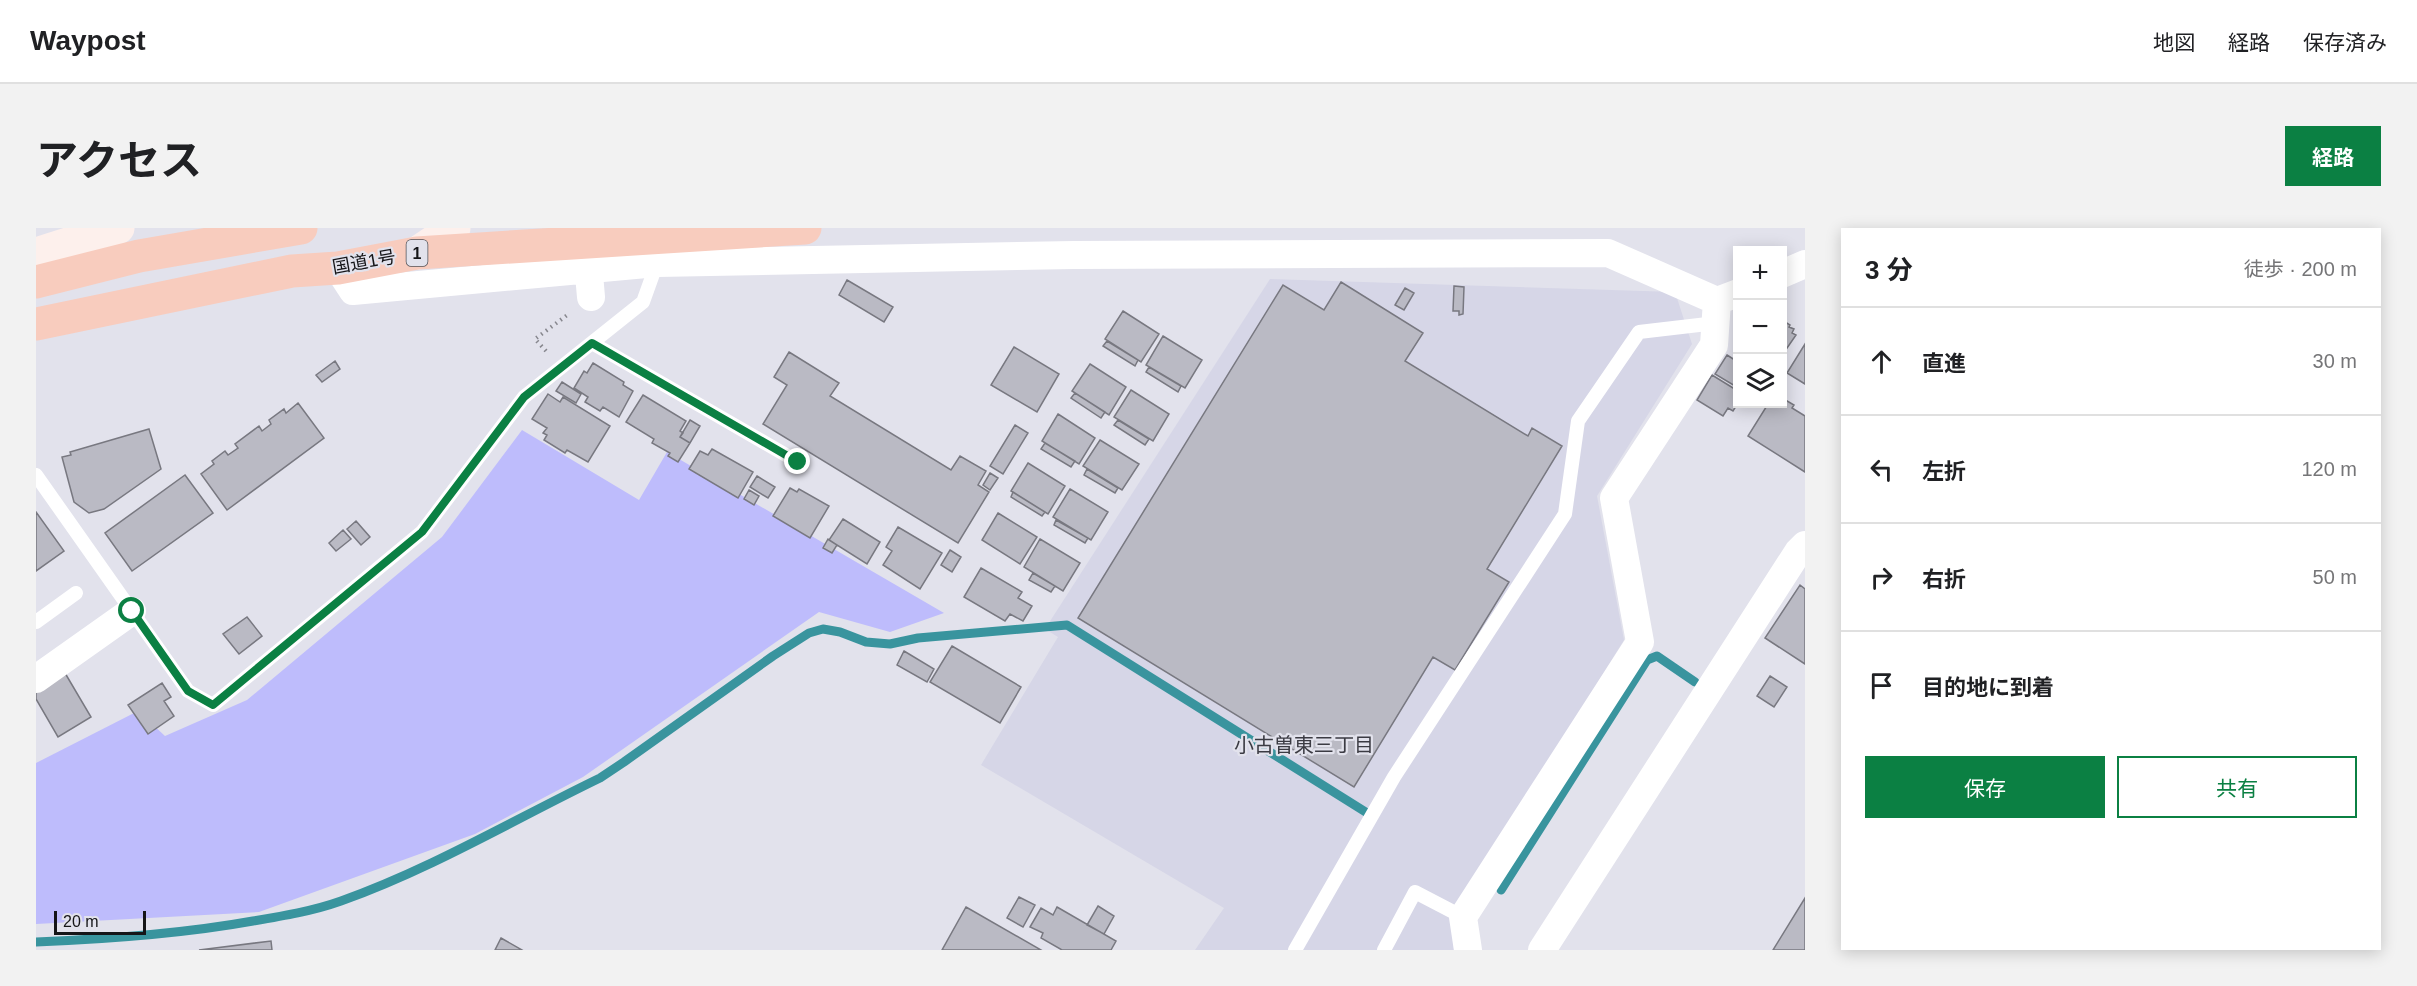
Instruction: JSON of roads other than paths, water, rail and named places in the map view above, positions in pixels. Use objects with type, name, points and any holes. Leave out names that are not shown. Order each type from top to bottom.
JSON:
[{"type":"highway","points":[[36,282],[139,256],[302,228]]},
{"type":"highway","name":"国道1号","points":[[36,324],[292,271],[338,268],[417,253],[805,228]]},
{"type":"main road","points":[[36,254],[118,228]]},
{"type":"main road","points":[[417,253],[454,228]]},
{"type":"street","points":[[585,228],[591,297]]},
{"type":"street","points":[[338,268],[352,291],[657,263],[1336,244],[1608,253],[1723,306],[1714,345],[1614,498],[1640,642],[1462,917],[1468,950]]},
{"type":"street","points":[[1787,272],[1805,264]]},
{"type":"street","points":[[1542,950],[1708,690],[1802,552]]},
{"type":"street","points":[[36,680],[132,611]]},
{"type":"lane","points":[[36,475],[188,691],[213,705],[422,532],[524,397],[644,302],[657,263]]},
{"type":"lane","points":[[1295,950],[1394,777],[1565,514],[1578,421],[1639,332],[1723,306]]},
{"type":"lane","points":[[592,343],[798,462]]},
{"type":"lane","points":[[36,622],[76,593]]},
{"type":"lane","points":[[1384,950],[1415,892],[1462,917]]},
{"type":"waterway","points":[[36,942],[145,935],[226,926],[309,910],[374,888],[440,859],[600,778],[773,656],[809,633],[823,629],[840,632],[866,642],[890,644],[918,638],[1067,625],[1372,816]]},
{"type":"waterway","points":[[1501,890],[1647,660],[1657,656],[1695,682]]},
{"type":"district","name":"小古曽東三丁目","points":[[1304,745]]}]
